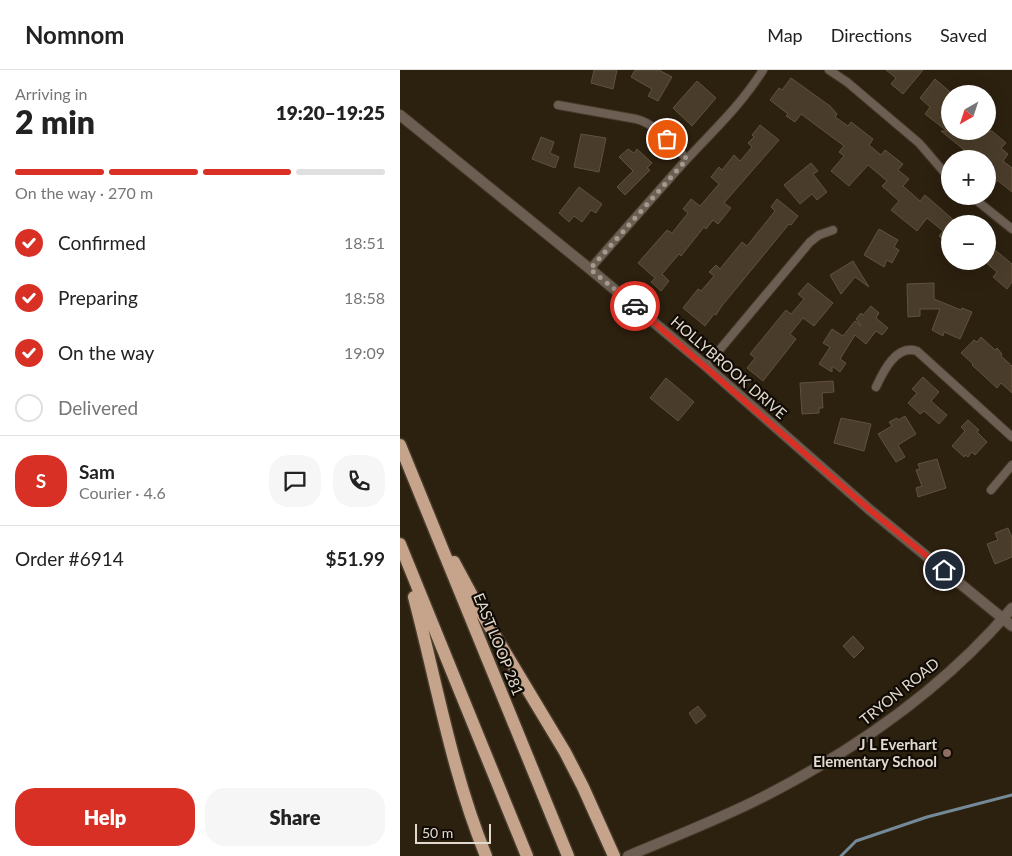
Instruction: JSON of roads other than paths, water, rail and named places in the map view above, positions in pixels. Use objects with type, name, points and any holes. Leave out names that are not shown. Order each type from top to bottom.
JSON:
[{"type":"highway","name":"EAST LOOP 281","points":[[400,445],[568,856]]},
{"type":"highway","points":[[434,528],[463,575],[482,614],[565,752],[614,856]]},
{"type":"highway","points":[[400,545],[526,852]]},
{"type":"highway","points":[[400,545],[426,640],[458,777],[486,856]]},
{"type":"street","points":[[590,269],[687,159],[735,109],[763,70]]},
{"type":"street","points":[[829,70],[848,82],[919,143],[941,169]]},
{"type":"street","points":[[558,105],[636,118],[646,122],[656,129],[687,159]]},
{"type":"street","name":"HOLLYBROOK DRIVE","points":[[400,115],[590,269],[706,366],[870,510],[1012,626]]},
{"type":"street","points":[[982,205],[1012,229]]},
{"type":"street","points":[[706,366],[810,242],[822,233],[833,230]]},
{"type":"street","points":[[876,387],[885,369],[898,354],[907,350],[917,351],[1012,437]]},
{"type":"street","points":[[991,490],[1012,466]]},
{"type":"street","name":"TRYON ROAD","points":[[628,856],[749,804],[835,758],[919,697],[962,659],[1012,608]]},
{"type":"waterway","points":[[841,856],[856,841],[927,817],[1012,795]]},
{"type":"place","name":"J L Everhart Elementary School","points":[[947,753]]}]
